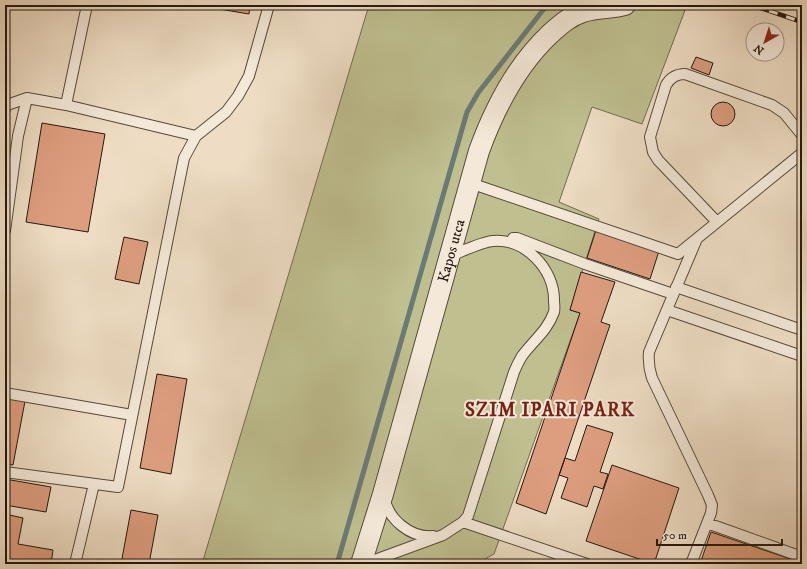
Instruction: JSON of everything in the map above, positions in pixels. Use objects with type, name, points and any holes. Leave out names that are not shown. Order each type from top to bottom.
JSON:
[{"type":"street","name":"Kapos utca","points":[[362,564],[384,494],[479,151],[501,98],[513,78],[531,54],[559,25],[573,16],[593,9],[625,5]]},
{"type":"lane","points":[[66,105],[87,5]]},
{"type":"lane","points":[[5,472],[118,487],[184,158],[196,136],[226,112],[238,96],[249,76],[269,5]]},
{"type":"lane","points":[[717,222],[658,160],[654,152],[650,137],[668,81],[680,74],[685,74],[772,105],[784,113],[802,135]]},
{"type":"lane","points":[[5,231],[18,136],[26,98]]},
{"type":"lane","points":[[5,109],[7,105],[26,98],[66,105],[196,136]]},
{"type":"lane","points":[[678,254],[802,153]]},
{"type":"lane","points":[[470,183],[678,254]]},
{"type":"lane","points":[[450,256],[492,241],[505,238],[518,238],[585,264],[802,330]]},
{"type":"lane","points":[[691,564],[711,513],[712,505],[649,370],[649,352],[696,240]]},
{"type":"lane","points":[[362,564],[443,534],[463,522],[468,516],[514,372],[521,357],[546,330],[554,311],[554,292],[550,276],[531,253],[518,245],[503,241],[492,241]]},
{"type":"lane","points":[[678,254],[682,272]]},
{"type":"lane","points":[[667,310],[802,356]]},
{"type":"lane","points":[[5,393],[132,415]]},
{"type":"lane","points":[[75,564],[94,484]]},
{"type":"lane","points":[[384,494],[386,506],[391,515],[408,530],[426,536],[443,534]]},
{"type":"lane","points":[[463,522],[587,564]]},
{"type":"lane","points":[[707,523],[802,557]]},
{"type":"green space","points":[[369,5],[687,5],[642,124],[592,107],[559,202],[599,219],[570,310],[580,313],[494,554],[476,564],[202,564]]},
{"type":"building","points":[[195,5],[250,5],[249,14]]},
{"type":"building","points":[[696,57],[713,63],[709,75],[691,68]]},
{"type":"building","points":[[723,102],[732,105],[735,114],[732,123],[723,126],[714,123],[711,114],[714,105]]},
{"type":"building","points":[[42,123],[105,134],[88,232],[26,222]]},
{"type":"building","points":[[596,230],[659,251],[650,279],[587,258]]},
{"type":"building","points":[[124,237],[148,242],[139,284],[115,279]]},
{"type":"building","points":[[581,272],[615,282],[601,322],[610,325],[546,514],[516,503],[580,313],[570,310]]},
{"type":"building","points":[[157,374],[187,379],[171,474],[140,468]]},
{"type":"building","points":[[5,397],[25,401],[13,465],[5,464]]},
{"type":"building","points":[[587,425],[613,433],[600,472],[608,474],[603,489],[594,486],[587,507],[561,498],[568,478],[559,475],[565,458],[575,461]]},
{"type":"building","points":[[612,465],[679,488],[654,564],[586,541]]},
{"type":"building","points":[[5,479],[51,487],[46,512],[5,505]]},
{"type":"building","points":[[131,510],[158,515],[149,564],[121,564]]},
{"type":"building","points":[[5,514],[23,518],[18,544],[53,550],[51,564],[5,564]]},
{"type":"building","points":[[711,532],[802,563],[802,564],[700,564]]},
{"type":"waterway","points":[[337,564],[467,112],[478,93],[547,5]]},
{"type":"railway","points":[[752,5],[802,22]]},
{"type":"district","name":"SZIM IPARI PARK","points":[[550,410]]}]
